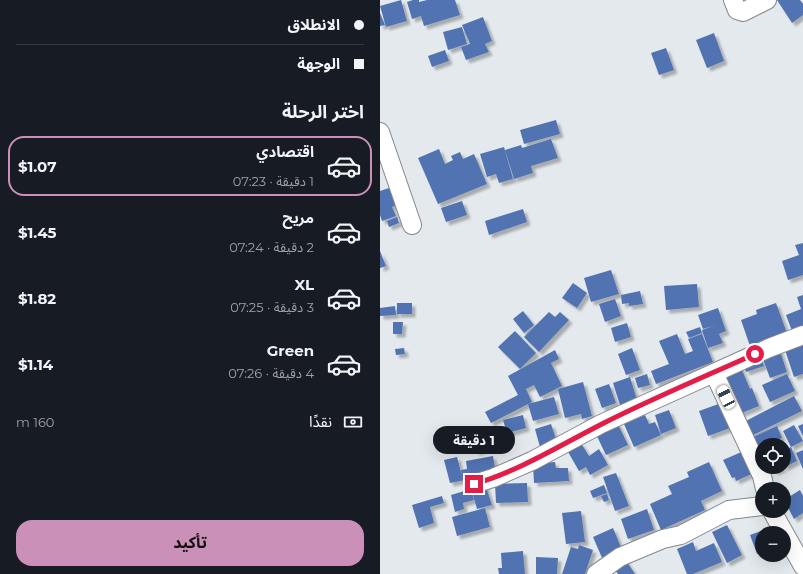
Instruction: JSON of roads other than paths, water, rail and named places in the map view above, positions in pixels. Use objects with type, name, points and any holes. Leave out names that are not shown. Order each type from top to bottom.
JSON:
[{"type":"street","points":[[733,0],[737,10],[743,12],[767,0]]},
{"type":"street","points":[[380,132],[412,225]]},
{"type":"street","points":[[474,484],[493,478],[532,461],[602,424],[769,348],[803,335]]},
{"type":"street","points":[[714,373],[759,469],[763,482]]},
{"type":"street","points":[[596,574],[620,557],[663,539],[681,535],[730,510],[755,507]]},
{"type":"street","points":[[776,518],[803,566]]}]
